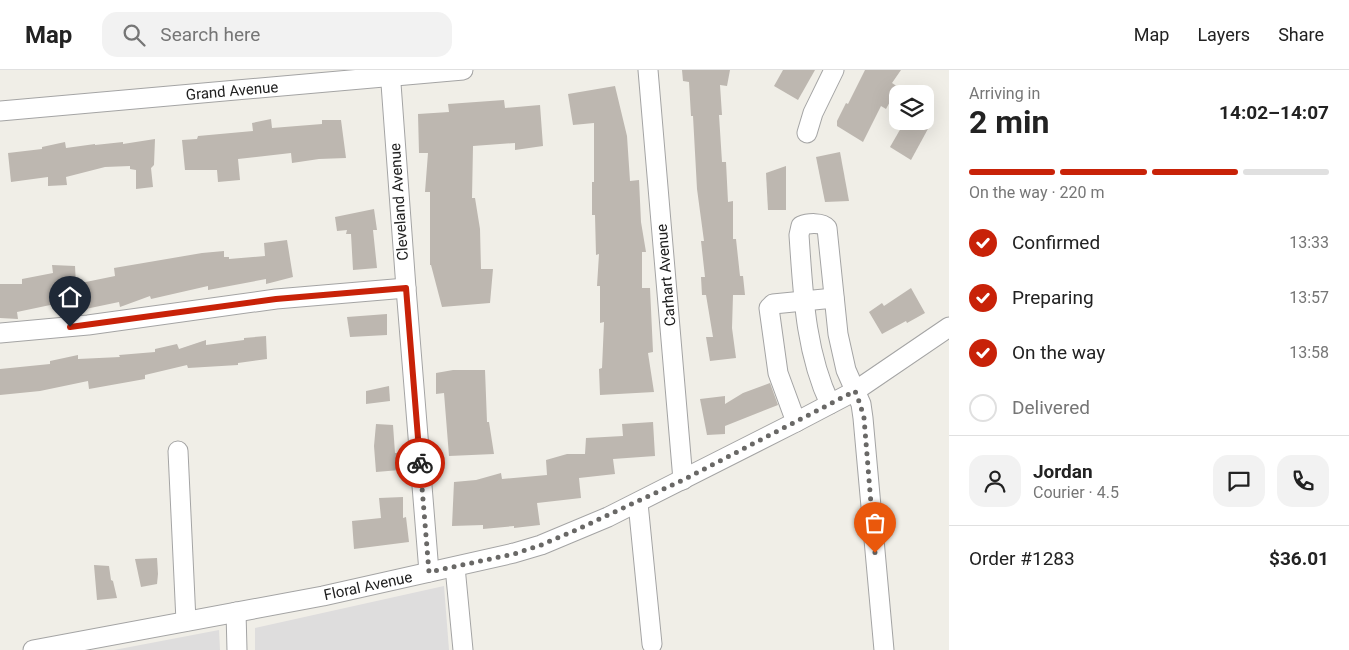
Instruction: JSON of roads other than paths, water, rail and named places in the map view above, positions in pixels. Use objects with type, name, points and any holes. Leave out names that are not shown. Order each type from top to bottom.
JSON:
[{"type":"street","name":"Grand Avenue","points":[[0,111],[390,73],[463,70]]},
{"type":"street","name":"Carhart Avenue","points":[[648,70],[683,480]]},
{"type":"street","points":[[807,133],[813,112],[834,70]]},
{"type":"street","name":"Cleveland Avenue","points":[[390,73],[429,572]]},
{"type":"street","points":[[830,404],[810,348],[799,235],[801,226],[805,224],[821,224],[827,228],[838,334],[846,370],[864,418],[884,650]]},
{"type":"street","points":[[0,333],[88,325],[276,299],[406,288]]},
{"type":"street","points":[[796,422],[778,373],[769,308],[773,304],[834,298]]},
{"type":"street","name":"Floral Avenue","points":[[33,650],[323,596],[454,567],[541,545],[638,503],[855,391],[949,327]]},
{"type":"street","points":[[178,451],[186,621]]},
{"type":"street","points":[[638,503],[652,644]]},
{"type":"street","points":[[454,567],[463,650]]},
{"type":"street","points":[[236,612],[238,650]]}]
